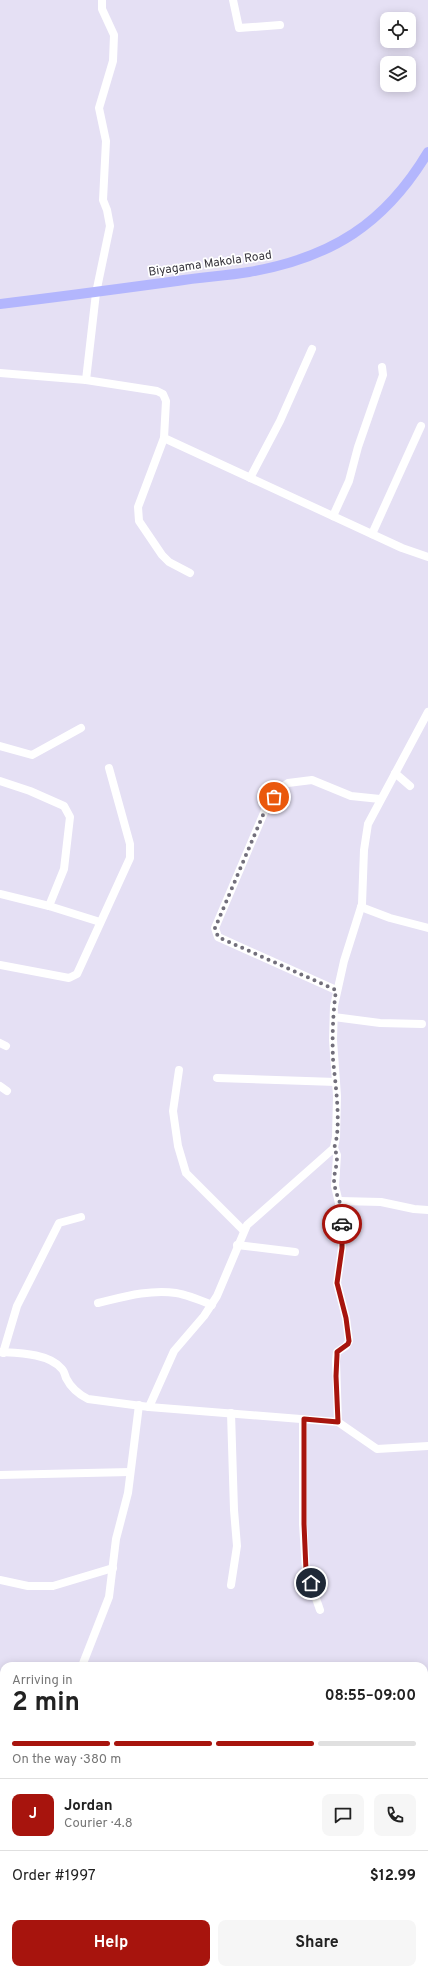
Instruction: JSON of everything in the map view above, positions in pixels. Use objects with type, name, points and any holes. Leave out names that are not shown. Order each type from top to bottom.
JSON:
[{"type":"main road","name":"Biyagama Makola Road","points":[[0,304],[96,293],[282,266],[351,237],[375,218],[397,195],[428,152]]},
{"type":"street","points":[[86,380],[96,293],[110,226],[107,210],[102,200],[106,141],[99,108],[113,61],[114,35],[102,9],[102,0]]},
{"type":"street","points":[[233,0],[239,28],[280,25]]},
{"type":"street","points":[[250,478],[280,421],[312,349]]},
{"type":"street","points":[[333,516],[349,481],[358,447],[382,381],[382,367]]},
{"type":"street","points":[[0,374],[86,380],[157,391],[163,394],[166,401],[164,438],[138,507],[139,521],[162,555],[169,562],[190,573]]},
{"type":"street","points":[[372,534],[421,426]]},
{"type":"street","points":[[164,438],[402,548],[428,557]]},
{"type":"street","points":[[338,1422],[336,1376],[337,1352],[348,1344],[349,1341],[346,1318],[337,1283],[342,1248],[342,1216],[340,1201],[335,1186],[337,1155],[334,1148],[337,1118],[333,1040],[336,990],[361,907],[368,824],[380,799],[428,712]]},
{"type":"street","points":[[0,746],[32,755],[81,728]]},
{"type":"street","points":[[0,966],[69,978],[77,974],[130,858],[130,844],[109,768]]},
{"type":"street","points":[[395,773],[410,786]]},
{"type":"street","points":[[336,990],[218,937],[215,928],[266,808],[282,787],[288,783],[312,780],[351,796],[380,799]]},
{"type":"street","points":[[0,781],[30,791],[64,806],[70,817],[64,869],[49,906]]},
{"type":"street","points":[[0,894],[49,906],[100,922]]},
{"type":"street","points":[[361,907],[390,918],[428,928]]},
{"type":"street","points":[[334,1017],[380,1023],[422,1024]]},
{"type":"street","points":[[179,1070],[173,1111],[178,1146],[186,1172],[243,1230]]},
{"type":"street","points":[[218,1078],[336,1082]]},
{"type":"street","points":[[0,1086],[8,1091]]},
{"type":"street","points":[[149,1407],[174,1351],[212,1304],[243,1230],[253,1219],[334,1148]]},
{"type":"street","points":[[340,1201],[381,1202],[414,1209],[428,1210]]},
{"type":"street","points":[[81,1217],[59,1223],[17,1306],[1,1353],[36,1355],[55,1364],[62,1369],[72,1387],[79,1395],[88,1399],[149,1407],[338,1422],[377,1449],[428,1446]]},
{"type":"street","points":[[237,1246],[295,1252]]},
{"type":"street","points":[[98,1303],[135,1295],[164,1292],[176,1293],[212,1304]]},
{"type":"street","points":[[84,1662],[109,1597],[116,1539],[128,1493],[139,1405]]},
{"type":"street","points":[[231,1413],[234,1510],[237,1546],[231,1585]]},
{"type":"street","points":[[304,1419],[304,1524],[306,1570],[320,1610]]},
{"type":"street","points":[[0,1475],[130,1472]]},
{"type":"street","points":[[0,1580],[28,1586],[53,1586],[113,1568]]},
{"type":"way so far","points":[[274,797],[266,808],[215,928],[218,937],[336,990],[334,1006],[333,1059],[337,1096],[336,1137],[334,1148],[337,1155],[337,1162],[334,1179],[336,1194],[340,1201],[342,1224]]},
{"type":"route","points":[[311,1583],[306,1570],[304,1524],[304,1419],[338,1422],[336,1376],[337,1352],[346,1346],[349,1341],[346,1318],[337,1283],[342,1248],[342,1224]]}]
